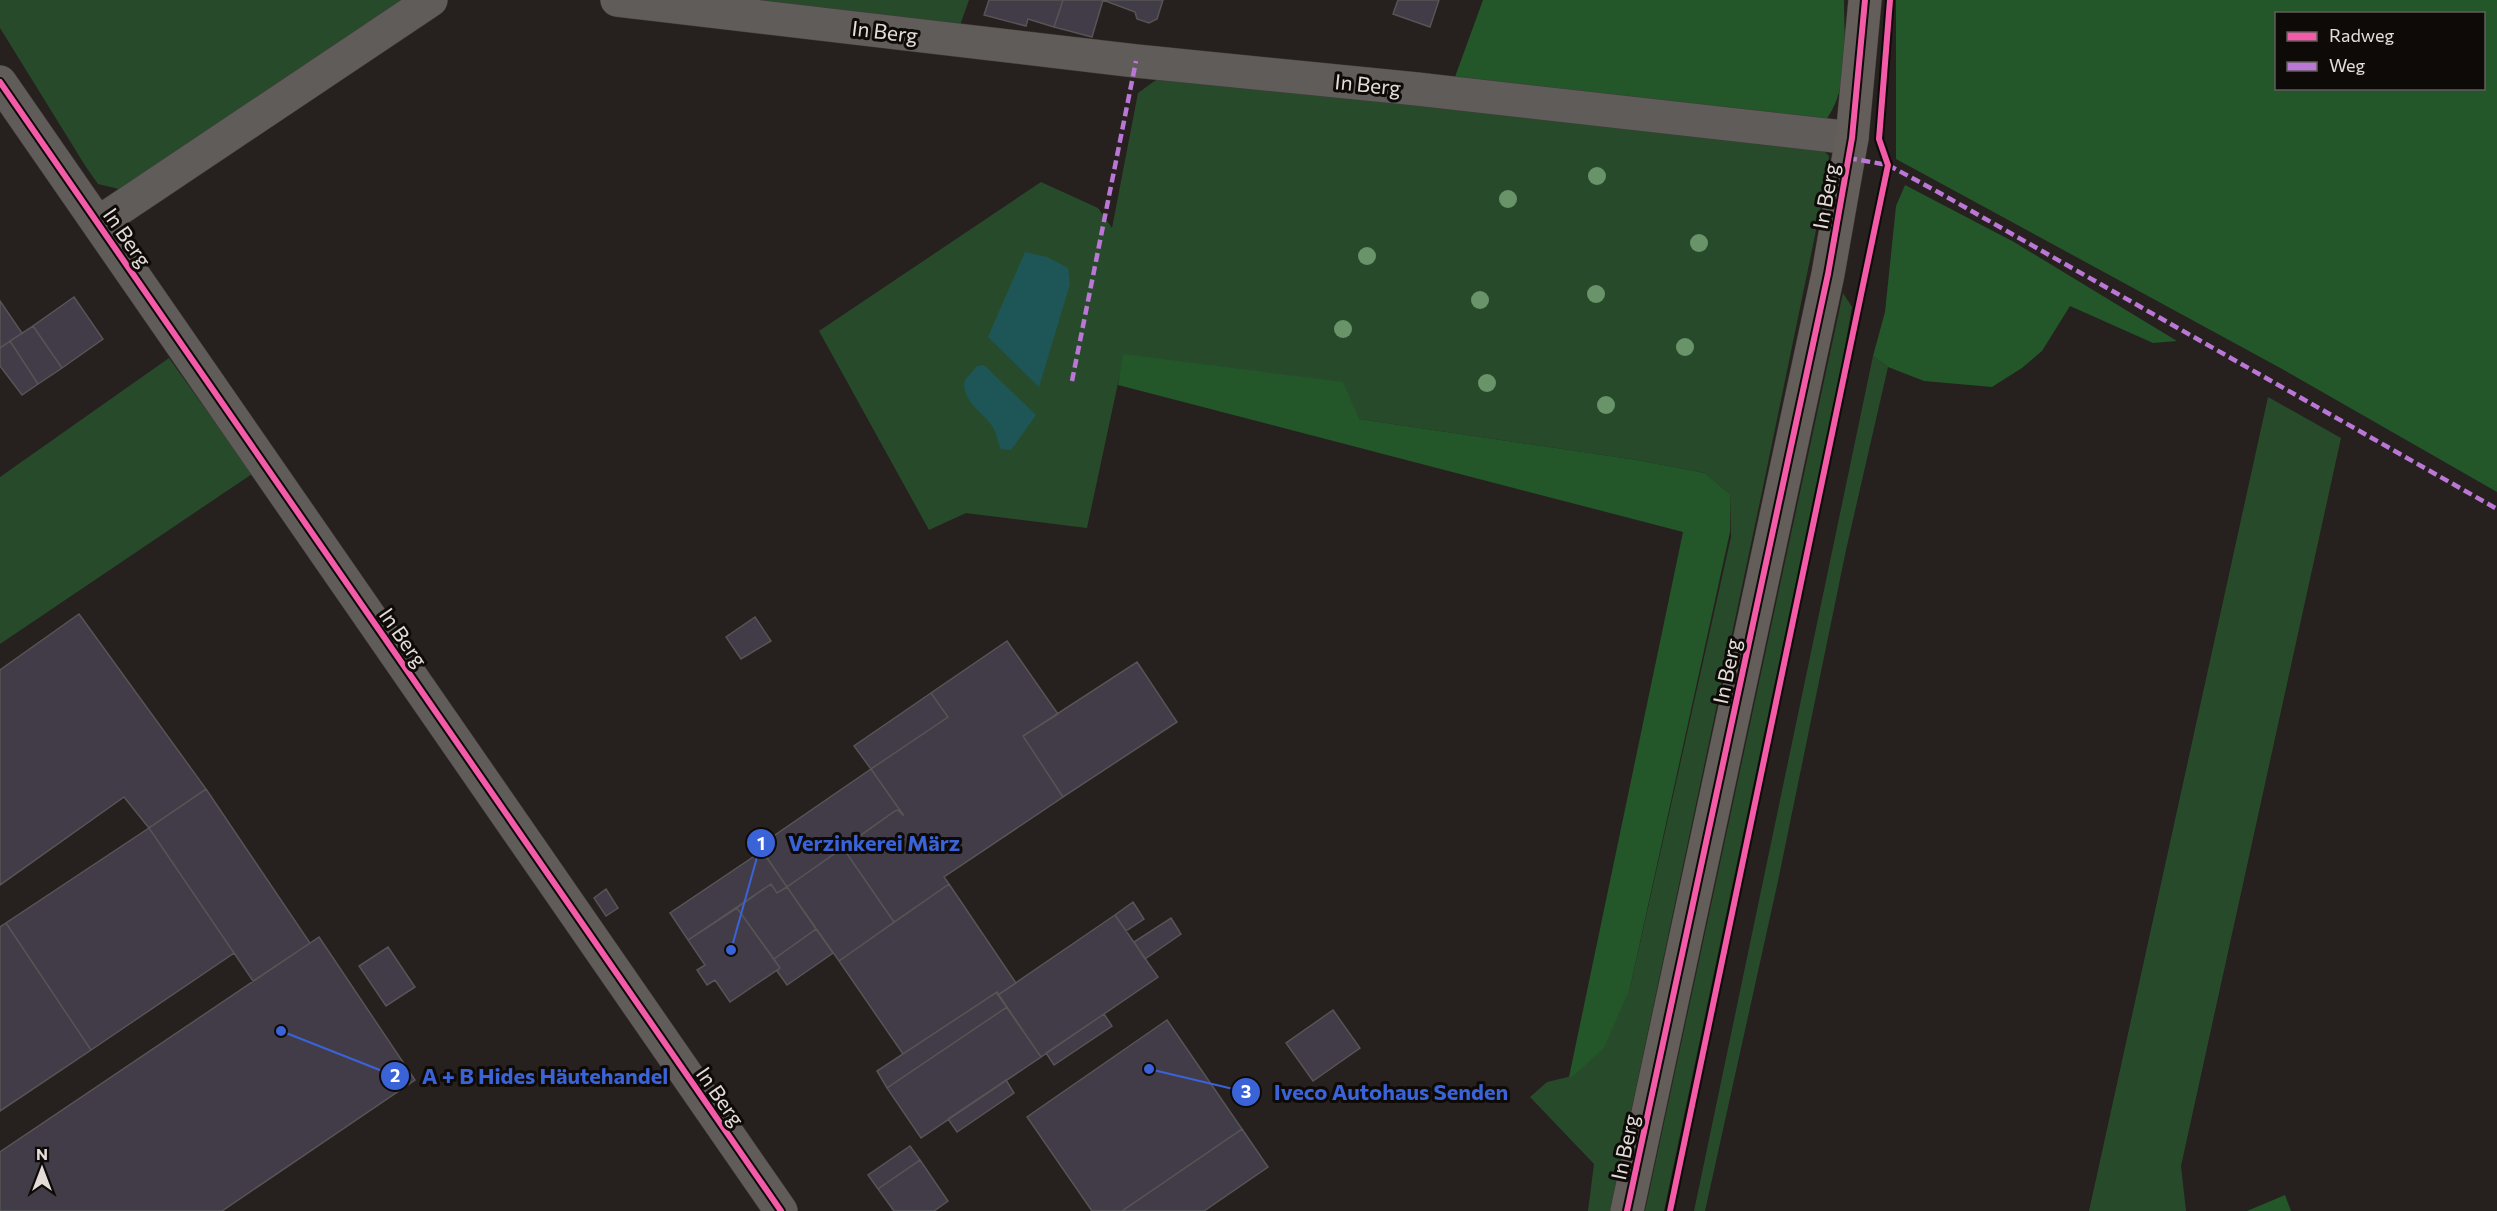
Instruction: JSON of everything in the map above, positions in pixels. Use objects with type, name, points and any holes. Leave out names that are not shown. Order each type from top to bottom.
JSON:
[{"type":"main road","points":[[1852,138],[1865,0]]},
{"type":"main road","name":"In Berg","points":[[1627,1211],[1828,274],[1852,138]]},
{"type":"street","name":"In Berg","points":[[98,224],[431,0]]},
{"type":"street","name":"In Berg","points":[[617,0],[1136,61],[1417,89],[1852,138]]},
{"type":"street","name":"In Berg","points":[[0,82],[781,1211]]},
{"type":"green space","points":[[0,0],[412,0],[127,191],[98,184],[86,167],[0,28]]},
{"type":"green space","points":[[710,0],[969,0],[959,28]]},
{"type":"green space","points":[[1483,0],[1844,0],[1845,48],[1839,94],[1824,123],[1452,85]]},
{"type":"green space","points":[[1896,0],[2497,0],[2497,492],[2284,370],[1896,159]]},
{"type":"green space","points":[[1167,72],[1822,149],[1829,156],[1820,211],[1763,487],[1610,1211],[1588,1211],[1594,1164],[1530,1097],[1547,1082],[1572,1076],[1630,988],[1731,537],[1730,494],[1705,473],[1637,460],[1359,419],[1124,355],[1087,528],[966,513],[929,530],[819,331],[1041,182],[1098,208],[1112,228],[1138,93]]},
{"type":"green space","points":[[1905,185],[2014,242],[2177,341],[2153,343],[2070,306],[2042,351],[2022,368],[1992,387],[1924,381],[1888,367],[1873,356],[1885,312],[1896,206]]},
{"type":"green space","points":[[1843,293],[1852,307],[1843,358],[1664,1211],[1645,1211]]},
{"type":"green space","points":[[1123,354],[1343,382],[1359,419],[1637,460],[1705,473],[1730,494],[1730,532],[1630,988],[1604,1048],[1572,1077],[1569,1077],[1683,532],[1118,385]]},
{"type":"green space","points":[[1873,356],[1888,367],[1846,550],[1778,881],[1705,1211],[1694,1211]]},
{"type":"green space","points":[[169,358],[252,474],[0,644],[0,477]]},
{"type":"green space","points":[[2268,397],[2341,438],[2181,1166],[2186,1211],[2089,1211]]},
{"type":"green space","points":[[2285,1195],[2291,1211],[2247,1211]]},
{"type":"water","points":[[1025,252],[1047,257],[1068,268],[1070,284],[1039,387],[988,337]]},
{"type":"water","points":[[984,365],[1036,415],[1011,450],[1001,449],[993,427],[966,394],[965,380],[977,366]]},
{"type":"building","points":[[989,0],[1063,0],[1054,27],[1028,19],[1026,26],[984,15]]},
{"type":"building","points":[[1063,0],[1103,0],[1092,37],[1054,27]]},
{"type":"building","points":[[1103,0],[1163,0],[1157,19],[1149,23],[1137,19],[1135,12]]},
{"type":"building","points":[[1398,0],[1439,0],[1430,27],[1393,14]]},
{"type":"building","points":[[74,297],[103,339],[62,368],[33,326]]},
{"type":"building","points":[[0,301],[22,333],[0,348]]},
{"type":"building","points":[[33,326],[62,368],[38,384],[10,341]]},
{"type":"building","points":[[10,341],[38,384],[22,395],[0,366],[0,348]]},
{"type":"building","points":[[79,614],[206,789],[149,828],[124,797],[0,885],[0,670]]},
{"type":"building","points":[[755,617],[771,641],[741,659],[726,637]]},
{"type":"building","points":[[1007,641],[1058,714],[1023,736],[1063,797],[944,877],[949,884],[894,922],[843,848],[895,811],[898,810],[904,816],[871,769],[948,717],[931,693]]},
{"type":"building","points":[[1137,662],[1177,722],[1063,797],[1023,736]]},
{"type":"building","points":[[931,693],[948,717],[871,769],[854,746]]},
{"type":"building","points":[[871,769],[904,816],[898,810],[895,811],[787,887],[759,846]]},
{"type":"building","points":[[206,789],[310,943],[253,981],[149,828]]},
{"type":"building","points":[[149,828],[234,953],[91,1050],[6,923]]},
{"type":"building","points":[[843,848],[894,922],[839,961],[787,887]]},
{"type":"building","points":[[762,851],[787,887],[777,893],[771,884],[688,940],[670,913]]},
{"type":"building","points":[[771,884],[777,893],[787,887],[816,929],[774,959],[737,908]]},
{"type":"building","points":[[949,884],[1016,983],[998,995],[997,992],[903,1054],[839,961]]},
{"type":"building","points":[[606,889],[618,908],[606,916],[594,898]]},
{"type":"building","points":[[1133,902],[1144,919],[1126,931],[1115,915]]},
{"type":"building","points":[[737,908],[780,968],[730,1002],[715,980],[707,985],[697,970],[705,965],[688,940]]},
{"type":"building","points":[[1115,915],[1158,977],[1041,1057],[998,995]]},
{"type":"building","points":[[1171,918],[1181,934],[1145,959],[1134,942]]},
{"type":"building","points":[[6,923],[91,1050],[0,1111],[0,927]]},
{"type":"building","points":[[816,929],[833,953],[787,985],[777,971],[780,968],[774,959]]},
{"type":"building","points":[[319,937],[415,1080],[222,1211],[0,1211],[0,1152]]},
{"type":"building","points":[[388,947],[415,987],[386,1006],[359,966]]},
{"type":"building","points":[[997,992],[1007,1007],[887,1088],[877,1071]]},
{"type":"building","points":[[1007,1007],[1041,1057],[921,1138],[887,1088]]},
{"type":"building","points":[[1333,1010],[1360,1048],[1313,1081],[1286,1043]]},
{"type":"building","points":[[1104,1014],[1112,1026],[1054,1065],[1046,1053]]},
{"type":"building","points":[[1167,1020],[1242,1129],[1122,1211],[1092,1211],[1027,1117]]},
{"type":"building","points":[[1006,1080],[1014,1093],[957,1132],[948,1119]]},
{"type":"building","points":[[1242,1129],[1268,1167],[1204,1211],[1122,1211]]},
{"type":"building","points":[[910,1146],[920,1160],[878,1189],[868,1175]]},
{"type":"building","points":[[920,1160],[948,1201],[934,1211],[894,1211],[878,1189]]},
{"type":"marked path","points":[[1072,381],[1136,61]]},
{"type":"marked path","points":[[1848,158],[1888,165],[1938,192],[2497,509]]},
{"type":"cycle path","points":[[1627,1211],[1828,274],[1852,138],[1865,0]]},
{"type":"cycle path","points":[[1670,1211],[1888,165],[1879,139],[1890,0]]},
{"type":"cycle path","points":[[0,82],[781,1211]]},
{"type":"place","name":"Verzinkerei März","points":[[731,950]]},
{"type":"place","name":"A + B Hides Häutehandel","points":[[281,1031]]},
{"type":"place","name":"Iveco Autohaus Senden","points":[[1149,1069]]}]
